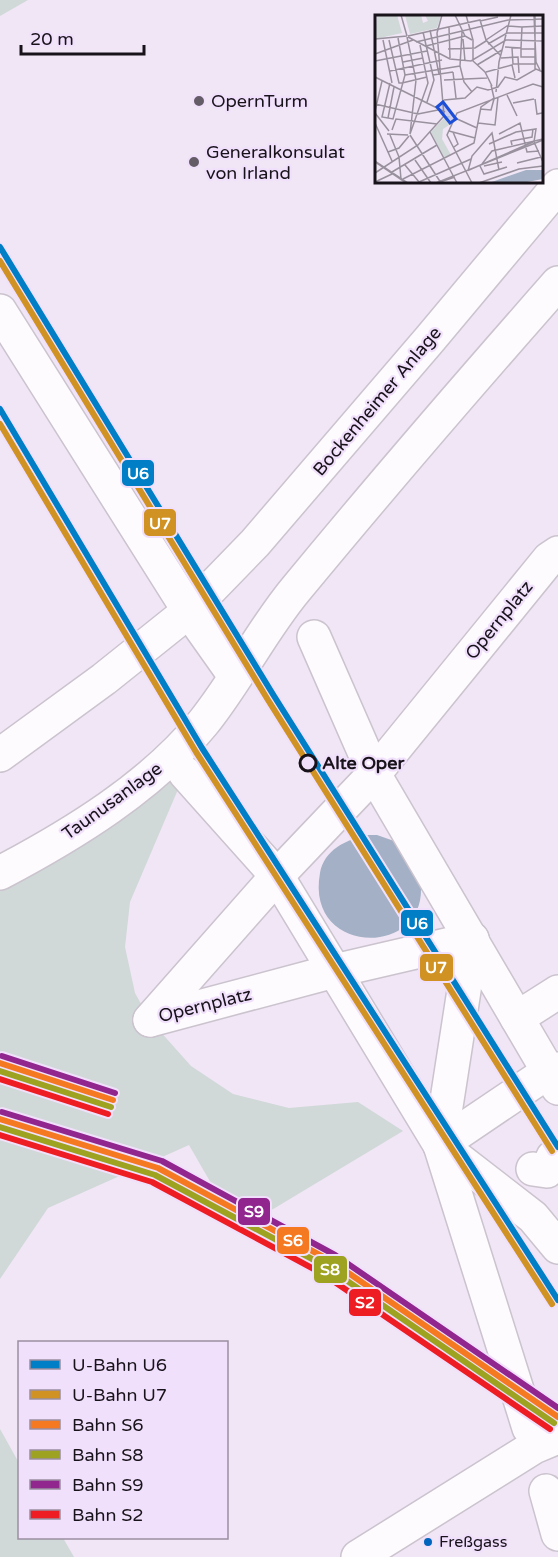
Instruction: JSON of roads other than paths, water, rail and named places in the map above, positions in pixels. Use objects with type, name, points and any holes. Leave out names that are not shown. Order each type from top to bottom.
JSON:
[{"type":"street","name":"Bockenheimer Anlage","points":[[189,610],[255,543],[309,481],[558,186]]},
{"type":"street","name":"Taunusanlage","points":[[0,873],[35,855],[112,805],[171,757],[203,722],[292,593],[448,408],[558,283]]},
{"type":"street","points":[[0,311],[189,610],[235,676]]},
{"type":"street","name":"Opernplatz","points":[[472,939],[334,971],[150,1020],[277,876],[375,774],[549,559],[558,553]]},
{"type":"street","points":[[0,755],[104,679],[189,610]]},
{"type":"street","points":[[314,637],[375,774],[517,1018],[555,1076],[440,1144]]},
{"type":"street","points":[[185,773],[277,876],[440,1144],[544,1433],[534,1447],[358,1557]]},
{"type":"street","points":[[440,1144],[472,939]]},
{"type":"street","points":[[517,1018],[558,992]]},
{"type":"street","points":[[440,1144],[546,1210],[558,1247]]},
{"type":"street","points":[[546,1491],[558,1534]]},
{"type":"water","points":[[366,835],[377,835],[394,841],[418,878],[421,889],[416,911],[404,927],[386,936],[365,938],[346,932],[330,920],[320,900],[320,873],[326,858],[337,847]]},
{"type":"metro line","name":"U6","points":[[0,247],[274,696],[558,1147]]},
{"type":"metro line","name":"U7","points":[[0,261],[268,700],[552,1151]]},
{"type":"metro line","name":"U6","points":[[0,409],[202,748],[558,1300]]},
{"type":"metro line","name":"U7","points":[[0,424],[196,752],[552,1304]]},
{"type":"rail line","name":"S9","points":[[2,1056],[115,1093]]},
{"type":"rail line","name":"S6","points":[[0,1063],[113,1100]]},
{"type":"rail line","name":"S8","points":[[0,1071],[111,1107]]},
{"type":"rail line","name":"S2","points":[[0,1079],[108,1114]]},
{"type":"rail line","name":"S9","points":[[2,1112],[162,1161],[335,1255],[558,1408]]},
{"type":"rail line","name":"S6","points":[[0,1119],[158,1168],[331,1261],[558,1417]]},
{"type":"rail line","name":"S8","points":[[0,1127],[155,1175],[327,1267],[554,1423]]},
{"type":"rail line","name":"S2","points":[[0,1135],[152,1182],[323,1274],[550,1429]]},
{"type":"place","name":"OpernTurm","points":[[199,101]]},
{"type":"place","name":"Generalkonsulat von Irland","points":[[194,162]]},
{"type":"place","name":"Alte Oper","points":[[308,763]]},
{"type":"place","name":"Freßgass","points":[[428,1542]]}]
